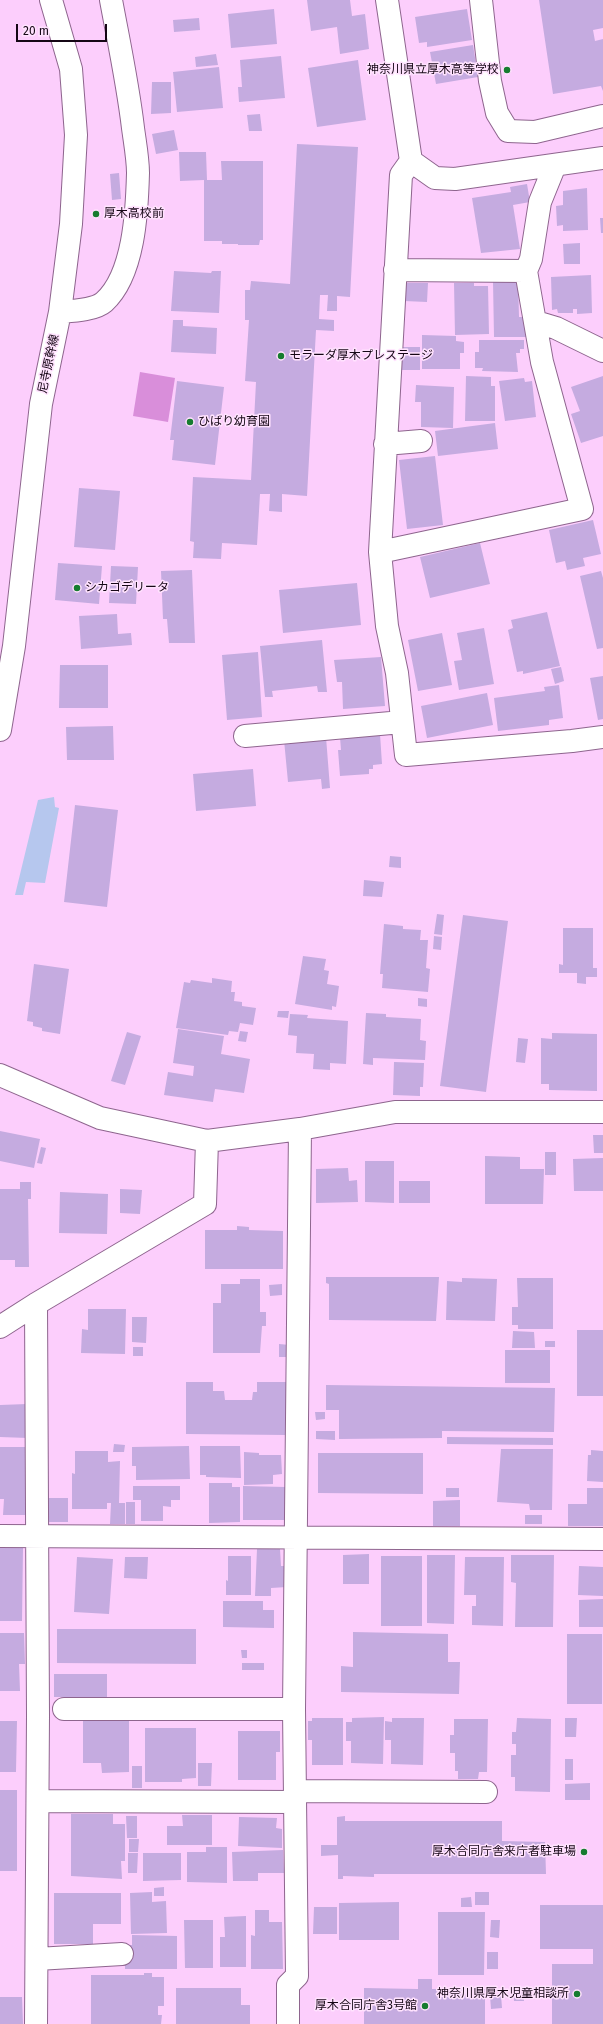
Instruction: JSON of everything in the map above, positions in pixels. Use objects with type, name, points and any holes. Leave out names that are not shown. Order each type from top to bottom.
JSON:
[{"type":"street","name":"尼寺原幹線","points":[[0,730],[14,646],[41,404],[60,312],[71,224],[76,135],[71,69],[51,0]]},
{"type":"street","points":[[60,312],[82,310],[103,303],[115,288],[126,267],[133,238],[138,172],[128,84],[111,0]]},
{"type":"street","points":[[387,0],[411,161],[401,174],[394,270],[380,552],[387,626],[398,673],[406,755],[603,737]]},
{"type":"street","points":[[481,0],[490,81],[497,113],[508,131],[535,132],[603,116]]},
{"type":"street","points":[[411,161],[435,178],[455,179],[603,158]]},
{"type":"street","points":[[380,552],[582,509],[542,362],[526,271],[531,259],[540,202],[555,165]]},
{"type":"street","points":[[394,270],[526,271]]},
{"type":"street","points":[[536,322],[556,328],[603,351]]},
{"type":"street","points":[[386,444],[421,441]]},
{"type":"street","points":[[245,736],[402,722]]},
{"type":"street","points":[[0,1075],[100,1118],[207,1141],[300,1129],[395,1112],[603,1112]]},
{"type":"street","points":[[288,2024],[288,1985],[297,1976],[294,1709],[300,1129]]},
{"type":"street","points":[[0,1327],[36,1304],[205,1204],[207,1141]]},
{"type":"street","points":[[36,1304],[38,1537],[36,2024]]},
{"type":"street","points":[[0,1536],[603,1539]]},
{"type":"street","points":[[64,1709],[294,1709]]},
{"type":"street","points":[[38,1801],[486,1792]]},
{"type":"street","points":[[37,1959],[122,1954]]},
{"type":"shaded area","points":[[140,372],[175,378],[168,422],[133,416]]},
{"type":"water","points":[[54,797],[55,807],[59,808],[45,883],[26,882],[23,895],[15,895],[38,800]]},
{"type":"building","points":[[307,0],[350,0],[352,16],[365,14],[369,49],[340,54],[337,27],[311,31]]},
{"type":"building","points":[[539,0],[603,0],[603,28],[593,30],[595,41],[603,39],[603,91],[601,86],[553,94]]},
{"type":"building","points":[[274,9],[277,44],[231,48],[228,14]]},
{"type":"building","points":[[467,9],[472,40],[427,47],[427,42],[419,43],[415,17]]},
{"type":"building","points":[[199,18],[200,30],[174,32],[173,20]]},
{"type":"building","points":[[473,45],[478,77],[436,84],[430,52]]},
{"type":"building","points":[[216,54],[218,65],[196,67],[195,57]]},
{"type":"building","points":[[281,56],[285,98],[239,102],[238,87],[242,87],[240,60]]},
{"type":"building","points":[[358,60],[366,120],[317,127],[308,68]]},
{"type":"building","points":[[219,67],[223,108],[177,112],[173,72]]},
{"type":"building","points":[[152,82],[171,82],[171,113],[151,114]]},
{"type":"building","points":[[260,114],[262,131],[249,131],[247,115]]},
{"type":"building","points":[[174,130],[178,150],[156,154],[152,134]]},
{"type":"building","name":"モラーダ厚木プレステージ","points":[[297,144],[358,147],[350,297],[337,296],[337,311],[327,311],[328,295],[320,295],[319,319],[334,320],[334,331],[316,330],[307,496],[282,494],[282,512],[269,511],[270,494],[260,494],[257,545],[222,543],[221,559],[193,558],[194,542],[190,541],[193,477],[251,480],[256,382],[245,381],[249,320],[245,320],[245,290],[250,290],[251,281],[290,284]]},
{"type":"building","points":[[179,152],[206,152],[207,180],[222,180],[221,161],[263,161],[263,240],[260,240],[259,245],[222,244],[222,241],[204,241],[204,180],[180,181]]},
{"type":"building","points":[[119,173],[121,199],[112,200],[110,174]]},
{"type":"building","points":[[527,184],[530,202],[513,205],[520,249],[481,253],[472,198],[511,192],[510,187]]},
{"type":"building","points":[[587,188],[588,230],[563,231],[563,225],[557,226],[556,206],[563,205],[563,191]]},
{"type":"building","points":[[600,218],[603,218],[603,233],[601,233]]},
{"type":"building","points":[[580,243],[580,264],[564,264],[563,244]]},
{"type":"building","points":[[174,271],[211,273],[212,271],[221,271],[219,313],[171,311]]},
{"type":"building","points":[[591,275],[592,313],[577,314],[577,309],[573,309],[573,313],[558,313],[557,309],[552,310],[551,277]]},
{"type":"building","points":[[518,280],[519,317],[528,317],[531,337],[494,337],[493,281]]},
{"type":"building","points":[[405,283],[428,283],[427,302],[404,301]]},
{"type":"building","points":[[454,283],[474,283],[474,286],[488,286],[489,334],[455,335]]},
{"type":"building","points":[[173,320],[183,320],[183,326],[217,328],[216,354],[171,352]]},
{"type":"building","points":[[422,335],[456,336],[456,341],[464,342],[464,353],[460,353],[460,369],[422,369]]},
{"type":"building","points":[[479,340],[524,340],[524,349],[520,349],[520,353],[516,353],[518,372],[482,371],[483,368],[475,368],[475,352],[479,352]]},
{"type":"building","points":[[401,347],[420,347],[420,370],[401,370]]},
{"type":"building","points":[[466,376],[491,377],[491,386],[495,386],[495,421],[465,421]]},
{"type":"building","points":[[603,376],[603,436],[581,443],[571,414],[580,411],[571,387]]},
{"type":"building","points":[[524,378],[525,382],[532,381],[536,417],[505,421],[499,381]]},
{"type":"building","name":"ひばり幼育園","points":[[177,381],[224,387],[215,465],[172,460],[174,440],[170,440]]},
{"type":"building","points":[[416,385],[454,387],[453,428],[421,427],[421,402],[415,402]]},
{"type":"building","points":[[495,423],[498,449],[438,456],[435,431]]},
{"type":"building","points":[[435,456],[443,525],[407,529],[399,460]]},
{"type":"building","points":[[79,488],[120,491],[115,550],[74,547]]},
{"type":"building","points":[[593,520],[601,554],[583,558],[585,566],[567,570],[565,561],[556,563],[549,530]]},
{"type":"building","points":[[480,543],[490,584],[430,598],[420,557]]},
{"type":"building","points":[[58,563],[102,566],[99,604],[55,600]]},
{"type":"building","points":[[111,566],[138,567],[136,604],[109,603]]},
{"type":"building","points":[[192,570],[195,643],[169,643],[167,619],[163,619],[161,571]]},
{"type":"building","points":[[601,571],[603,578],[603,648],[597,649],[580,576]]},
{"type":"building","points":[[357,583],[361,625],[283,633],[279,590]]},
{"type":"building","points":[[547,612],[560,666],[523,674],[523,671],[517,672],[508,630],[513,628],[511,620]]},
{"type":"building","points":[[117,614],[118,634],[131,633],[132,645],[81,649],[79,616]]},
{"type":"building","points":[[484,628],[494,684],[459,690],[454,661],[462,660],[457,633]]},
{"type":"building","points":[[442,633],[452,685],[418,691],[408,640]]},
{"type":"building","points":[[322,640],[327,692],[318,692],[317,686],[272,691],[273,697],[265,697],[260,646]]},
{"type":"building","points":[[258,652],[262,717],[227,720],[222,655]]},
{"type":"building","points":[[381,657],[385,706],[343,709],[342,682],[337,682],[334,660]]},
{"type":"building","points":[[60,665],[108,665],[108,708],[59,708]]},
{"type":"building","points":[[561,667],[564,681],[555,684],[551,669]]},
{"type":"building","points":[[603,676],[603,719],[598,720],[590,678]]},
{"type":"building","points":[[559,685],[563,718],[549,720],[549,725],[498,731],[494,698],[545,691],[544,687]]},
{"type":"building","points":[[487,693],[493,725],[427,738],[421,706]]},
{"type":"building","points":[[113,726],[114,760],[67,760],[66,727]]},
{"type":"building","points":[[380,734],[382,764],[373,765],[373,769],[369,769],[369,774],[340,776],[338,750],[341,750],[340,737]]},
{"type":"building","points":[[326,737],[330,788],[322,789],[321,779],[288,782],[284,740]]},
{"type":"building","points":[[253,769],[256,806],[196,811],[193,774]]},
{"type":"building","points":[[75,805],[118,810],[107,907],[64,902]]},
{"type":"building","points":[[390,856],[401,857],[401,868],[389,867]]},
{"type":"building","points":[[364,880],[384,882],[382,897],[363,896]]},
{"type":"building","points":[[437,914],[444,915],[442,935],[434,934]]},
{"type":"building","points":[[463,915],[508,921],[486,1092],[440,1086]]},
{"type":"building","points":[[384,924],[403,926],[403,929],[421,930],[420,940],[428,940],[426,968],[430,969],[428,992],[382,988],[383,974],[380,974]]},
{"type":"building","points":[[563,928],[593,928],[593,968],[597,968],[597,977],[586,977],[586,984],[577,983],[577,973],[559,973],[559,964],[563,965]]},
{"type":"building","points":[[434,936],[442,937],[441,950],[433,949]]},
{"type":"building","points":[[303,956],[326,959],[324,970],[329,971],[327,984],[339,986],[336,1007],[332,1006],[332,1010],[295,1004]]},
{"type":"building","points":[[34,964],[69,969],[60,1034],[42,1031],[42,1028],[33,1026],[33,1022],[27,1021]]},
{"type":"building","points":[[212,978],[232,981],[231,992],[235,992],[234,1001],[242,1002],[242,1006],[256,1008],[253,1025],[240,1023],[238,1032],[229,1031],[228,1035],[176,1028],[184,982],[190,983],[191,980],[212,983]]},
{"type":"building","points":[[418,998],[427,999],[427,1007],[418,1006]]},
{"type":"building","points":[[278,1011],[289,1011],[288,1018],[277,1017]]},
{"type":"building","points":[[366,1013],[386,1014],[386,1017],[421,1019],[420,1040],[426,1041],[425,1060],[373,1058],[373,1065],[363,1064]]},
{"type":"building","points":[[290,1014],[308,1015],[307,1018],[348,1021],[346,1064],[330,1063],[330,1070],[313,1069],[314,1054],[296,1053],[297,1036],[288,1035]]},
{"type":"building","points":[[178,1029],[224,1036],[221,1054],[250,1059],[244,1093],[215,1089],[213,1102],[164,1095],[168,1072],[193,1076],[194,1066],[173,1063]]},
{"type":"building","points":[[240,1031],[248,1032],[246,1042],[238,1041]]},
{"type":"building","points":[[127,1032],[141,1036],[125,1085],[111,1081]]},
{"type":"building","points":[[552,1033],[597,1034],[597,1091],[549,1090],[549,1084],[541,1084],[541,1038],[552,1039]]},
{"type":"building","points":[[518,1038],[528,1039],[525,1063],[516,1062]]},
{"type":"building","points":[[394,1062],[424,1063],[423,1087],[420,1087],[420,1096],[393,1095]]},
{"type":"building","points":[[0,1131],[40,1139],[34,1168],[0,1161]]},
{"type":"building","points":[[593,1135],[603,1135],[603,1153],[594,1153]]},
{"type":"building","points":[[41,1147],[46,1148],[42,1164],[37,1163]]},
{"type":"building","points":[[545,1152],[556,1152],[556,1175],[545,1175]]},
{"type":"building","points":[[485,1156],[520,1157],[520,1169],[544,1169],[543,1204],[485,1204]]},
{"type":"building","points":[[603,1158],[603,1191],[574,1191],[573,1159]]},
{"type":"building","points":[[365,1161],[394,1161],[394,1203],[365,1202]]},
{"type":"building","points":[[348,1168],[349,1181],[357,1180],[358,1202],[316,1203],[316,1169]]},
{"type":"building","points":[[399,1181],[430,1181],[430,1203],[399,1203]]},
{"type":"building","points":[[20,1182],[31,1182],[31,1199],[28,1199],[29,1267],[15,1267],[15,1260],[0,1260],[0,1189],[20,1189]]},
{"type":"building","points":[[120,1189],[142,1190],[140,1214],[120,1213]]},
{"type":"building","points":[[60,1192],[108,1194],[107,1234],[59,1233]]},
{"type":"building","points":[[237,1226],[249,1227],[249,1230],[283,1231],[283,1269],[205,1269],[205,1230],[237,1230]]},
{"type":"building","points":[[326,1277],[439,1277],[436,1321],[329,1320],[329,1284],[326,1283]]},
{"type":"building","points":[[462,1278],[497,1279],[495,1321],[446,1320],[447,1281],[462,1282]]},
{"type":"building","points":[[517,1278],[553,1278],[553,1329],[518,1329],[518,1325],[512,1325],[512,1307],[518,1307]]},
{"type":"building","points":[[240,1279],[260,1279],[260,1312],[266,1312],[266,1326],[262,1326],[260,1353],[213,1353],[213,1303],[221,1303],[221,1284],[240,1284]]},
{"type":"building","points":[[282,1284],[282,1295],[270,1296],[269,1285]]},
{"type":"building","points":[[88,1309],[126,1309],[125,1354],[81,1353],[82,1329],[88,1330]]},
{"type":"building","points":[[132,1317],[147,1317],[146,1343],[132,1342]]},
{"type":"building","points":[[577,1330],[603,1330],[603,1396],[577,1396]]},
{"type":"building","points":[[513,1331],[534,1332],[535,1348],[512,1348]]},
{"type":"building","points":[[545,1341],[555,1341],[555,1347],[545,1347]]},
{"type":"building","points":[[279,1344],[290,1345],[290,1357],[279,1357]]},
{"type":"building","points":[[133,1347],[143,1347],[143,1356],[133,1356]]},
{"type":"building","points":[[505,1350],[550,1350],[550,1383],[505,1383]]},
{"type":"building","points":[[186,1382],[213,1382],[213,1391],[224,1391],[225,1400],[252,1400],[253,1392],[257,1392],[257,1382],[286,1382],[286,1435],[186,1434]]},
{"type":"building","points":[[326,1385],[555,1388],[554,1432],[442,1431],[442,1438],[339,1439],[339,1410],[326,1410]]},
{"type":"building","points":[[27,1404],[28,1438],[0,1437],[0,1405]]},
{"type":"building","points":[[315,1412],[325,1412],[325,1419],[316,1420]]},
{"type":"building","points":[[316,1431],[335,1431],[335,1440],[316,1439]]},
{"type":"building","points":[[447,1437],[553,1438],[553,1445],[447,1444]]},
{"type":"building","points":[[114,1444],[125,1445],[124,1452],[113,1452]]},
{"type":"building","points":[[189,1446],[190,1479],[136,1480],[136,1466],[132,1466],[132,1447]]},
{"type":"building","points":[[200,1446],[240,1446],[241,1478],[206,1477],[206,1475],[200,1475]]},
{"type":"building","points":[[0,1447],[28,1447],[28,1515],[3,1515],[4,1499],[0,1499]]},
{"type":"building","points":[[501,1449],[553,1449],[552,1510],[530,1510],[529,1504],[497,1502]]},
{"type":"building","points":[[591,1450],[603,1451],[603,1482],[587,1481],[588,1455],[591,1455]]},
{"type":"building","points":[[75,1451],[108,1451],[108,1462],[120,1461],[119,1503],[125,1503],[125,1524],[110,1524],[111,1503],[107,1503],[107,1509],[72,1509],[72,1473],[75,1474]]},
{"type":"building","points":[[244,1452],[259,1453],[259,1455],[281,1455],[282,1474],[273,1475],[273,1484],[244,1485]]},
{"type":"building","points":[[318,1453],[423,1453],[423,1494],[318,1493]]},
{"type":"building","points":[[209,1483],[232,1483],[232,1487],[240,1487],[240,1522],[209,1523]]},
{"type":"building","points":[[133,1486],[180,1486],[180,1500],[171,1500],[171,1507],[163,1506],[163,1521],[141,1521],[141,1500],[133,1500]]},
{"type":"building","points":[[243,1486],[285,1487],[285,1520],[243,1520]]},
{"type":"building","points":[[446,1488],[459,1488],[459,1497],[446,1497]]},
{"type":"building","points":[[587,1488],[603,1488],[603,1526],[568,1526],[568,1504],[587,1504]]},
{"type":"building","points":[[47,1498],[68,1498],[68,1522],[46,1522]]},
{"type":"building","points":[[460,1500],[460,1526],[433,1526],[433,1501]]},
{"type":"building","points":[[126,1502],[135,1502],[135,1524],[126,1524]]},
{"type":"building","points":[[525,1515],[542,1515],[542,1524],[525,1524]]},
{"type":"building","points":[[0,1548],[23,1548],[22,1621],[0,1621]]},
{"type":"building","points":[[257,1549],[280,1549],[281,1566],[287,1566],[287,1587],[271,1588],[271,1596],[255,1596]]},
{"type":"building","points":[[369,1554],[369,1584],[343,1584],[343,1555]]},
{"type":"building","points":[[427,1555],[455,1555],[454,1624],[427,1623]]},
{"type":"building","points":[[511,1555],[554,1555],[553,1627],[515,1627],[516,1583],[511,1582]]},
{"type":"building","points":[[228,1556],[251,1556],[251,1595],[226,1595],[226,1580],[228,1581]]},
{"type":"building","points":[[381,1556],[422,1556],[422,1626],[381,1626]]},
{"type":"building","points":[[77,1557],[113,1559],[109,1614],[74,1612]]},
{"type":"building","points":[[125,1557],[148,1557],[147,1579],[124,1578]]},
{"type":"building","points":[[465,1557],[504,1557],[503,1626],[472,1625],[472,1606],[476,1606],[476,1595],[464,1595]]},
{"type":"building","points":[[579,1566],[603,1567],[603,1596],[578,1595]]},
{"type":"building","points":[[603,1599],[603,1627],[579,1627],[579,1600]]},
{"type":"building","points":[[223,1601],[263,1601],[263,1610],[274,1610],[274,1628],[223,1627]]},
{"type":"building","points":[[57,1629],[196,1629],[196,1664],[57,1663]]},
{"type":"building","points":[[353,1632],[448,1634],[448,1662],[460,1662],[459,1694],[341,1692],[341,1666],[353,1667]]},
{"type":"building","points":[[0,1633],[24,1633],[25,1664],[19,1664],[20,1691],[0,1691]]},
{"type":"building","points":[[567,1634],[602,1634],[602,1704],[567,1704]]},
{"type":"building","points":[[241,1650],[247,1650],[247,1658],[242,1658]]},
{"type":"building","points":[[242,1663],[264,1663],[264,1670],[242,1670]]},
{"type":"building","points":[[54,1674],[107,1674],[107,1697],[54,1697]]},
{"type":"building","points":[[384,1717],[383,1764],[351,1763],[351,1741],[346,1741],[346,1722],[352,1722],[352,1718]]},
{"type":"building","points":[[83,1718],[129,1718],[129,1772],[102,1773],[101,1763],[83,1763]]},
{"type":"building","points":[[312,1718],[343,1718],[343,1765],[312,1765],[312,1740],[308,1740],[308,1721],[312,1721]]},
{"type":"building","points":[[392,1718],[424,1718],[423,1765],[391,1764],[391,1740],[385,1740],[385,1721],[392,1722]]},
{"type":"building","points":[[517,1718],[551,1719],[550,1792],[515,1791],[515,1777],[511,1777],[511,1755],[516,1755],[516,1744],[512,1744],[512,1732],[516,1732]]},
{"type":"building","points":[[565,1718],[577,1718],[576,1737],[565,1737]]},
{"type":"building","points":[[454,1719],[488,1719],[487,1772],[479,1772],[478,1779],[458,1779],[458,1771],[455,1771],[455,1753],[450,1753],[450,1735],[454,1735]]},
{"type":"building","points":[[0,1721],[17,1721],[16,1772],[0,1772]]},
{"type":"building","points":[[145,1728],[196,1728],[196,1778],[182,1779],[182,1782],[145,1782]]},
{"type":"building","points":[[238,1731],[280,1731],[280,1752],[276,1752],[276,1780],[238,1780]]},
{"type":"building","points":[[565,1759],[573,1759],[573,1780],[565,1780]]},
{"type":"building","points":[[198,1763],[212,1763],[211,1786],[198,1786]]},
{"type":"building","points":[[132,1766],[142,1766],[142,1788],[132,1788]]},
{"type":"building","points":[[590,1783],[590,1800],[565,1800],[565,1784]]},
{"type":"building","points":[[0,1790],[17,1790],[17,1871],[0,1871]]},
{"type":"building","points":[[71,1814],[113,1814],[113,1824],[125,1824],[125,1861],[121,1861],[122,1879],[71,1876]]},
{"type":"building","points":[[182,1815],[212,1815],[212,1845],[167,1845],[167,1826],[183,1826]]},
{"type":"building","points":[[126,1816],[137,1816],[137,1838],[127,1838]]},
{"type":"building","points":[[345,1816],[345,1821],[502,1821],[502,1841],[545,1842],[546,1874],[374,1874],[374,1877],[343,1876],[343,1879],[338,1879],[338,1855],[321,1856],[321,1845],[337,1845],[337,1817]]},
{"type":"building","points":[[239,1817],[277,1818],[276,1828],[282,1829],[282,1848],[238,1846]]},
{"type":"building","points":[[129,1839],[139,1839],[138,1852],[129,1852]]},
{"type":"building","points":[[206,1847],[227,1847],[227,1883],[187,1882],[187,1852],[206,1852]]},
{"type":"building","points":[[283,1850],[284,1873],[258,1873],[258,1881],[233,1881],[232,1852]]},
{"type":"building","points":[[128,1853],[138,1853],[137,1873],[128,1873]]},
{"type":"building","points":[[143,1853],[181,1853],[181,1880],[143,1881]]},
{"type":"building","points":[[164,1887],[164,1896],[154,1896],[154,1888]]},
{"type":"building","points":[[152,1892],[152,1902],[166,1901],[167,1933],[131,1934],[130,1893]]},
{"type":"building","points":[[475,1892],[489,1892],[489,1905],[475,1905]]},
{"type":"building","points":[[54,1893],[121,1893],[121,1924],[93,1924],[93,1944],[54,1944]]},
{"type":"building","points":[[471,1897],[472,1907],[461,1907],[461,1898]]},
{"type":"building","points":[[399,1902],[399,1940],[339,1940],[339,1903]]},
{"type":"building","points":[[540,1905],[603,1905],[603,2024],[552,2024],[552,1964],[593,1964],[593,1949],[540,1949]]},
{"type":"building","points":[[314,1907],[337,1907],[337,1934],[313,1934]]},
{"type":"building","points":[[255,1910],[269,1910],[269,1922],[282,1922],[283,1969],[251,1969],[251,1935],[255,1936]]},
{"type":"building","points":[[438,1912],[485,1912],[484,1975],[438,1975]]},
{"type":"building","points":[[246,1916],[246,1967],[220,1967],[220,1937],[225,1937],[224,1917]]},
{"type":"building","points":[[184,1920],[213,1920],[213,1968],[185,1968]]},
{"type":"building","points":[[491,1920],[500,1920],[499,1938],[490,1937]]},
{"type":"building","points":[[132,1935],[177,1936],[177,1969],[125,1969],[125,1945],[132,1945]]},
{"type":"building","points":[[487,1952],[498,1952],[498,1969],[487,1969]]},
{"type":"building","points":[[144,1973],[152,1973],[152,1977],[164,1977],[164,2006],[158,2006],[158,2015],[162,2015],[161,2024],[91,2024],[91,1975],[144,1975]]},
{"type":"building","name":"厚木合同庁舎3号館","points":[[418,1979],[432,1979],[432,1989],[485,1989],[485,2024],[364,2024],[364,1988],[418,1989]]},
{"type":"building","points":[[523,1987],[524,2001],[514,2001],[513,1988]]},
{"type":"building","points":[[176,1988],[241,1988],[241,2005],[250,2005],[250,2024],[176,2024]]},
{"type":"building","points":[[501,1995],[502,2008],[491,2009],[490,1996]]},
{"type":"building","points":[[0,1997],[22,1997],[23,2024],[0,2024]]},
{"type":"place","name":"神奈川県立厚木高等学校","points":[[507,70]]},
{"type":"place","name":"厚木高校前","points":[[96,214]]},
{"type":"place","name":"モラーダ厚木プレステージ","points":[[281,356]]},
{"type":"place","name":"ひばり幼育園","points":[[190,422]]},
{"type":"place","name":"シカゴデリータ","points":[[77,588]]},
{"type":"place","name":"厚木合同庁舎来庁者駐車場","points":[[584,1852]]},
{"type":"place","name":"神奈川県厚木児童相談所","points":[[577,1994]]},
{"type":"place","name":"厚木合同庁舎3号館","points":[[425,2006]]}]
